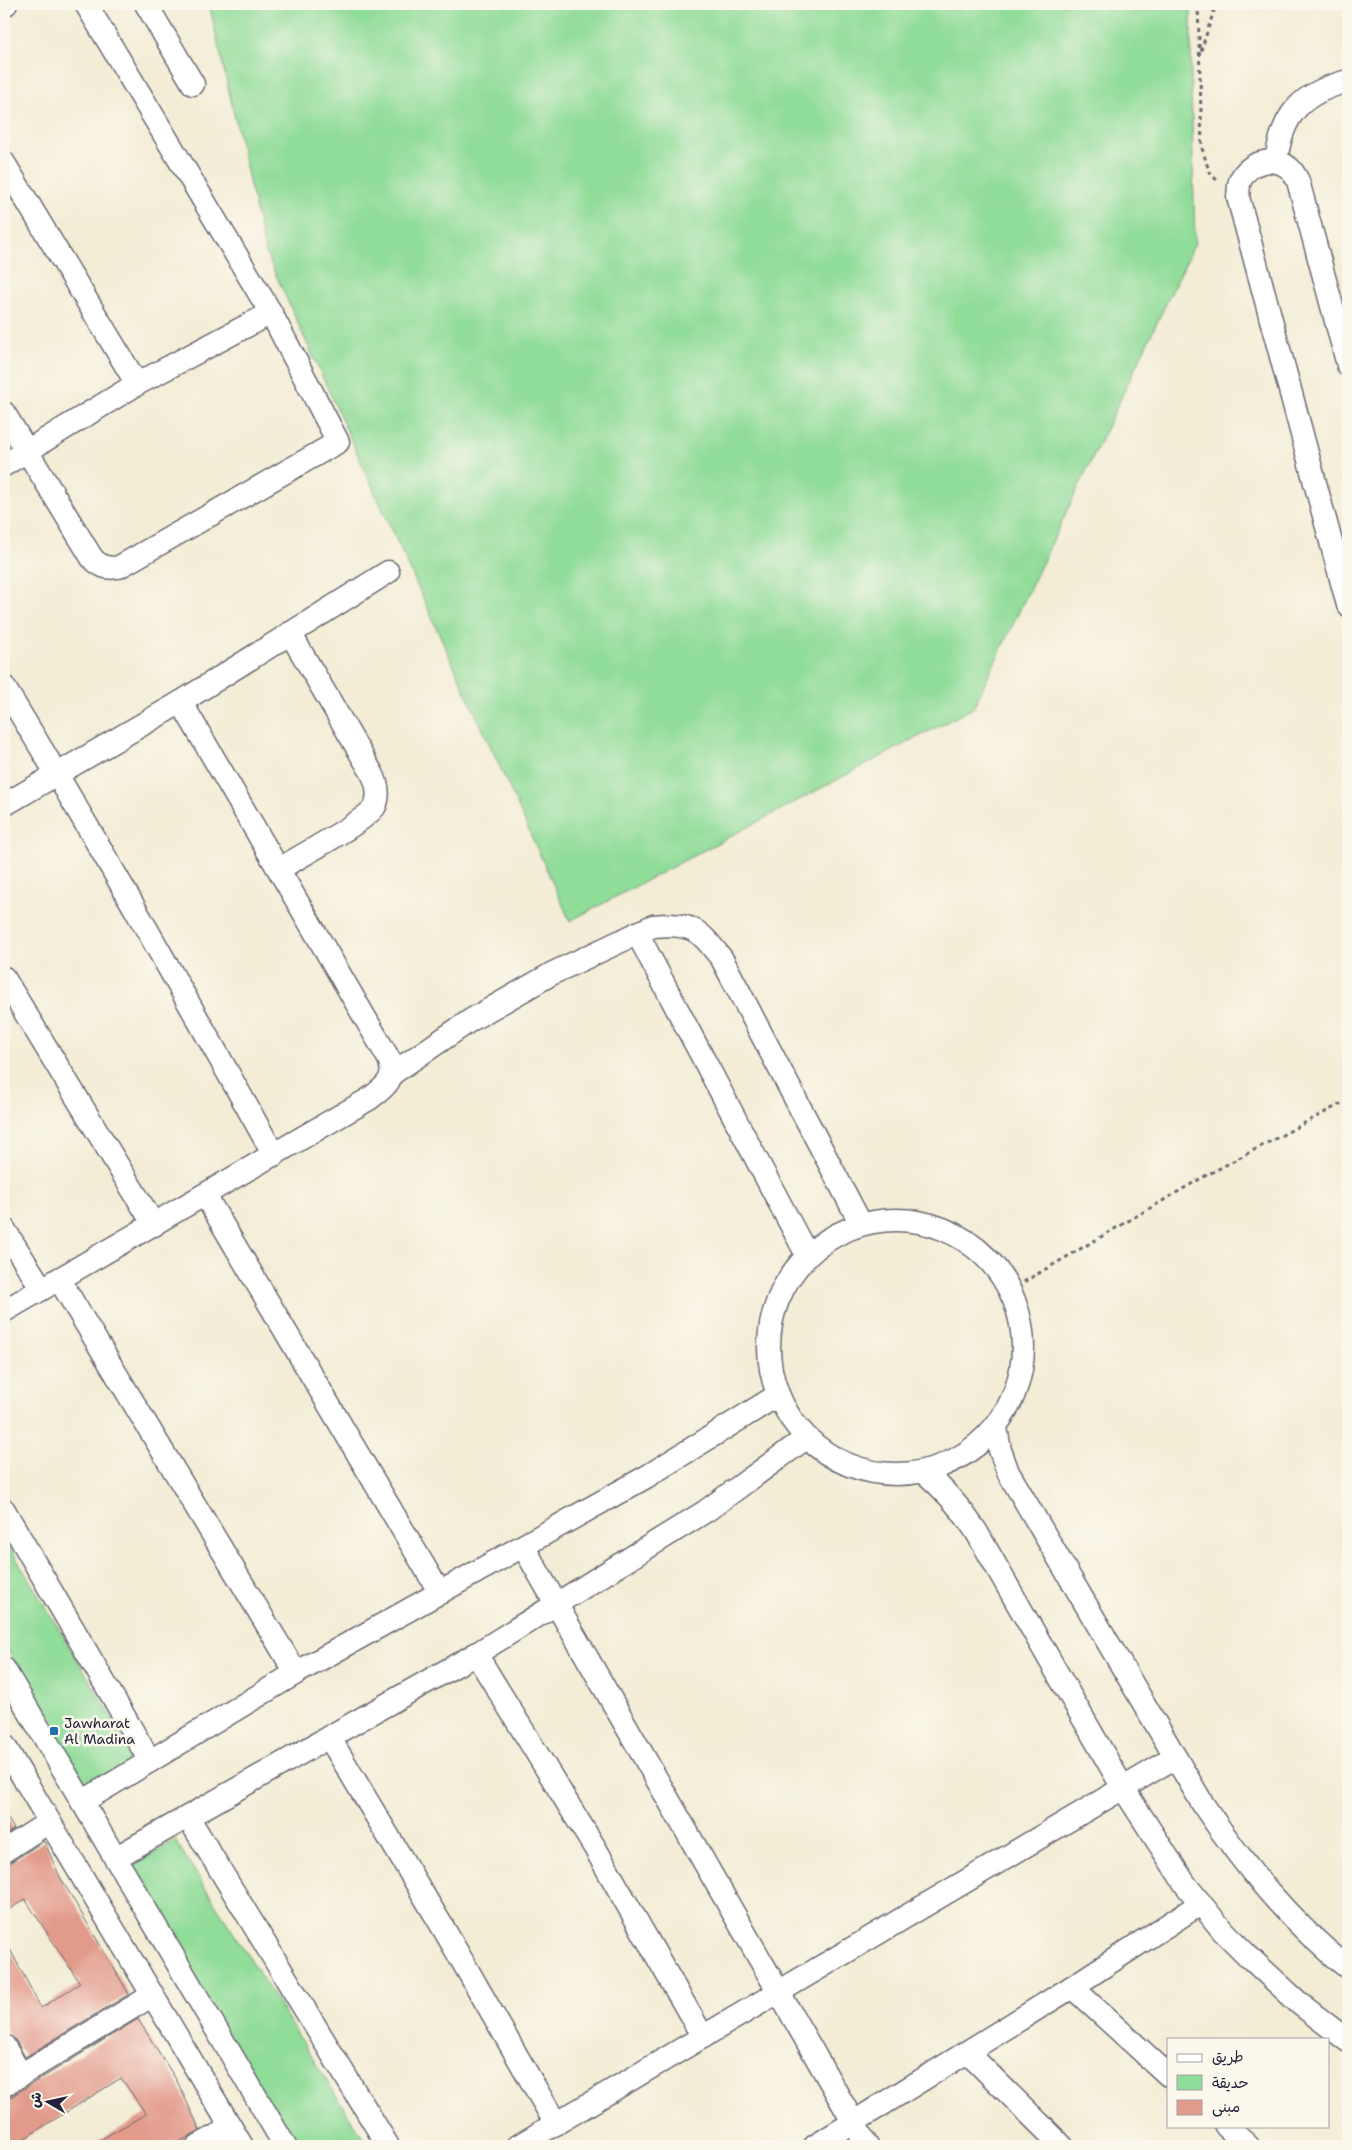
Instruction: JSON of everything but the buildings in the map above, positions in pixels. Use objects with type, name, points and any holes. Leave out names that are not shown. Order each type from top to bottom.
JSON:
[{"type":"street","points":[[4,413],[92,558],[104,568],[119,567],[338,442],[271,313],[86,4]]},
{"type":"street","points":[[146,4],[193,84]]},
{"type":"street","points":[[1276,162],[1282,132],[1289,118],[1299,106],[1324,88],[1348,81]]},
{"type":"street","points":[[1348,365],[1298,181],[1290,169],[1276,162],[1261,162],[1248,169],[1240,182],[1238,197],[1348,605]]},
{"type":"street","points":[[4,163],[137,384]]},
{"type":"street","points":[[4,464],[137,384],[271,313]]},
{"type":"street","points":[[4,805],[181,702],[388,572]]},
{"type":"street","points":[[279,869],[368,816],[378,799],[376,780],[290,634]]},
{"type":"street","points":[[4,687],[58,774],[157,945],[274,1155]]},
{"type":"street","points":[[181,702],[389,1059],[393,1073]]},
{"type":"street","points":[[4,1311],[370,1099],[386,1086],[393,1073],[471,1020],[553,973],[653,926],[670,924],[687,927],[703,935],[722,959],[861,1224]]},
{"type":"street","points":[[638,933],[807,1255]]},
{"type":"street","points":[[4,978],[154,1225]]},
{"type":"street","points":[[206,1195],[440,1593]]},
{"type":"street","points":[[905,1219],[948,1230],[984,1254],[1010,1290],[1023,1331],[1021,1374],[1005,1413],[996,1428],[952,1462],[924,1472],[892,1475],[861,1470],[832,1457],[806,1438],[790,1418],[778,1395],[769,1358],[771,1320],[784,1285],[807,1255],[832,1236],[861,1224],[905,1219]]},
{"type":"street","points":[[4,1229],[50,1284],[296,1673]]},
{"type":"street","points":[[82,1802],[296,1673],[646,1477],[778,1395]]},
{"type":"street","points":[[996,1428],[1000,1450],[1008,1472],[1174,1758],[1226,1839],[1262,1886],[1294,1921],[1348,1968]]},
{"type":"street","points":[[115,1858],[476,1654],[706,1511],[806,1438]]},
{"type":"street","points":[[924,1472],[944,1489],[962,1509],[1123,1788],[1200,1904],[1223,1931],[1300,2004],[1348,2041]]},
{"type":"street","points":[[4,1510],[150,1761]]},
{"type":"street","points":[[523,1546],[867,2146]]},
{"type":"street","points":[[476,1654],[595,1848],[703,2037]]},
{"type":"street","points":[[4,1669],[285,2146]]},
{"type":"street","points":[[329,1737],[445,1931],[556,2124]]},
{"type":"street","points":[[4,1745],[236,2137],[198,2146]]},
{"type":"street","points":[[518,2146],[1174,1758]]},
{"type":"street","points":[[188,1817],[388,2146]]},
{"type":"street","points":[[4,1851],[49,1822]]},
{"type":"street","points":[[815,2146],[1072,1987],[1200,1904]]},
{"type":"street","points":[[1072,1987],[1167,2074]]},
{"type":"street","points":[[4,2046],[12,2080],[152,1995]]},
{"type":"street","points":[[968,2052],[1062,2146]]},
{"type":"street","points":[[1228,2128],[1248,2146]]},
{"type":"path","points":[[1198,4],[1202,148],[1204,159],[1209,172],[1217,182],[1238,197]]},
{"type":"path","points":[[1200,54],[1216,4]]},
{"type":"path","points":[[1010,1290],[1204,1176],[1348,1100]]},
{"type":"green space","points":[[209,4],[1191,4],[1195,243],[973,708],[570,921],[265,251]]},
{"type":"green space","points":[[4,1538],[137,1759],[86,1786],[4,1644]]},
{"type":"green space","points":[[175,1840],[368,2146],[294,2146],[123,1872]]},
{"type":"place","name":"Jawharat Al Madina","points":[[54,1731]]}]
